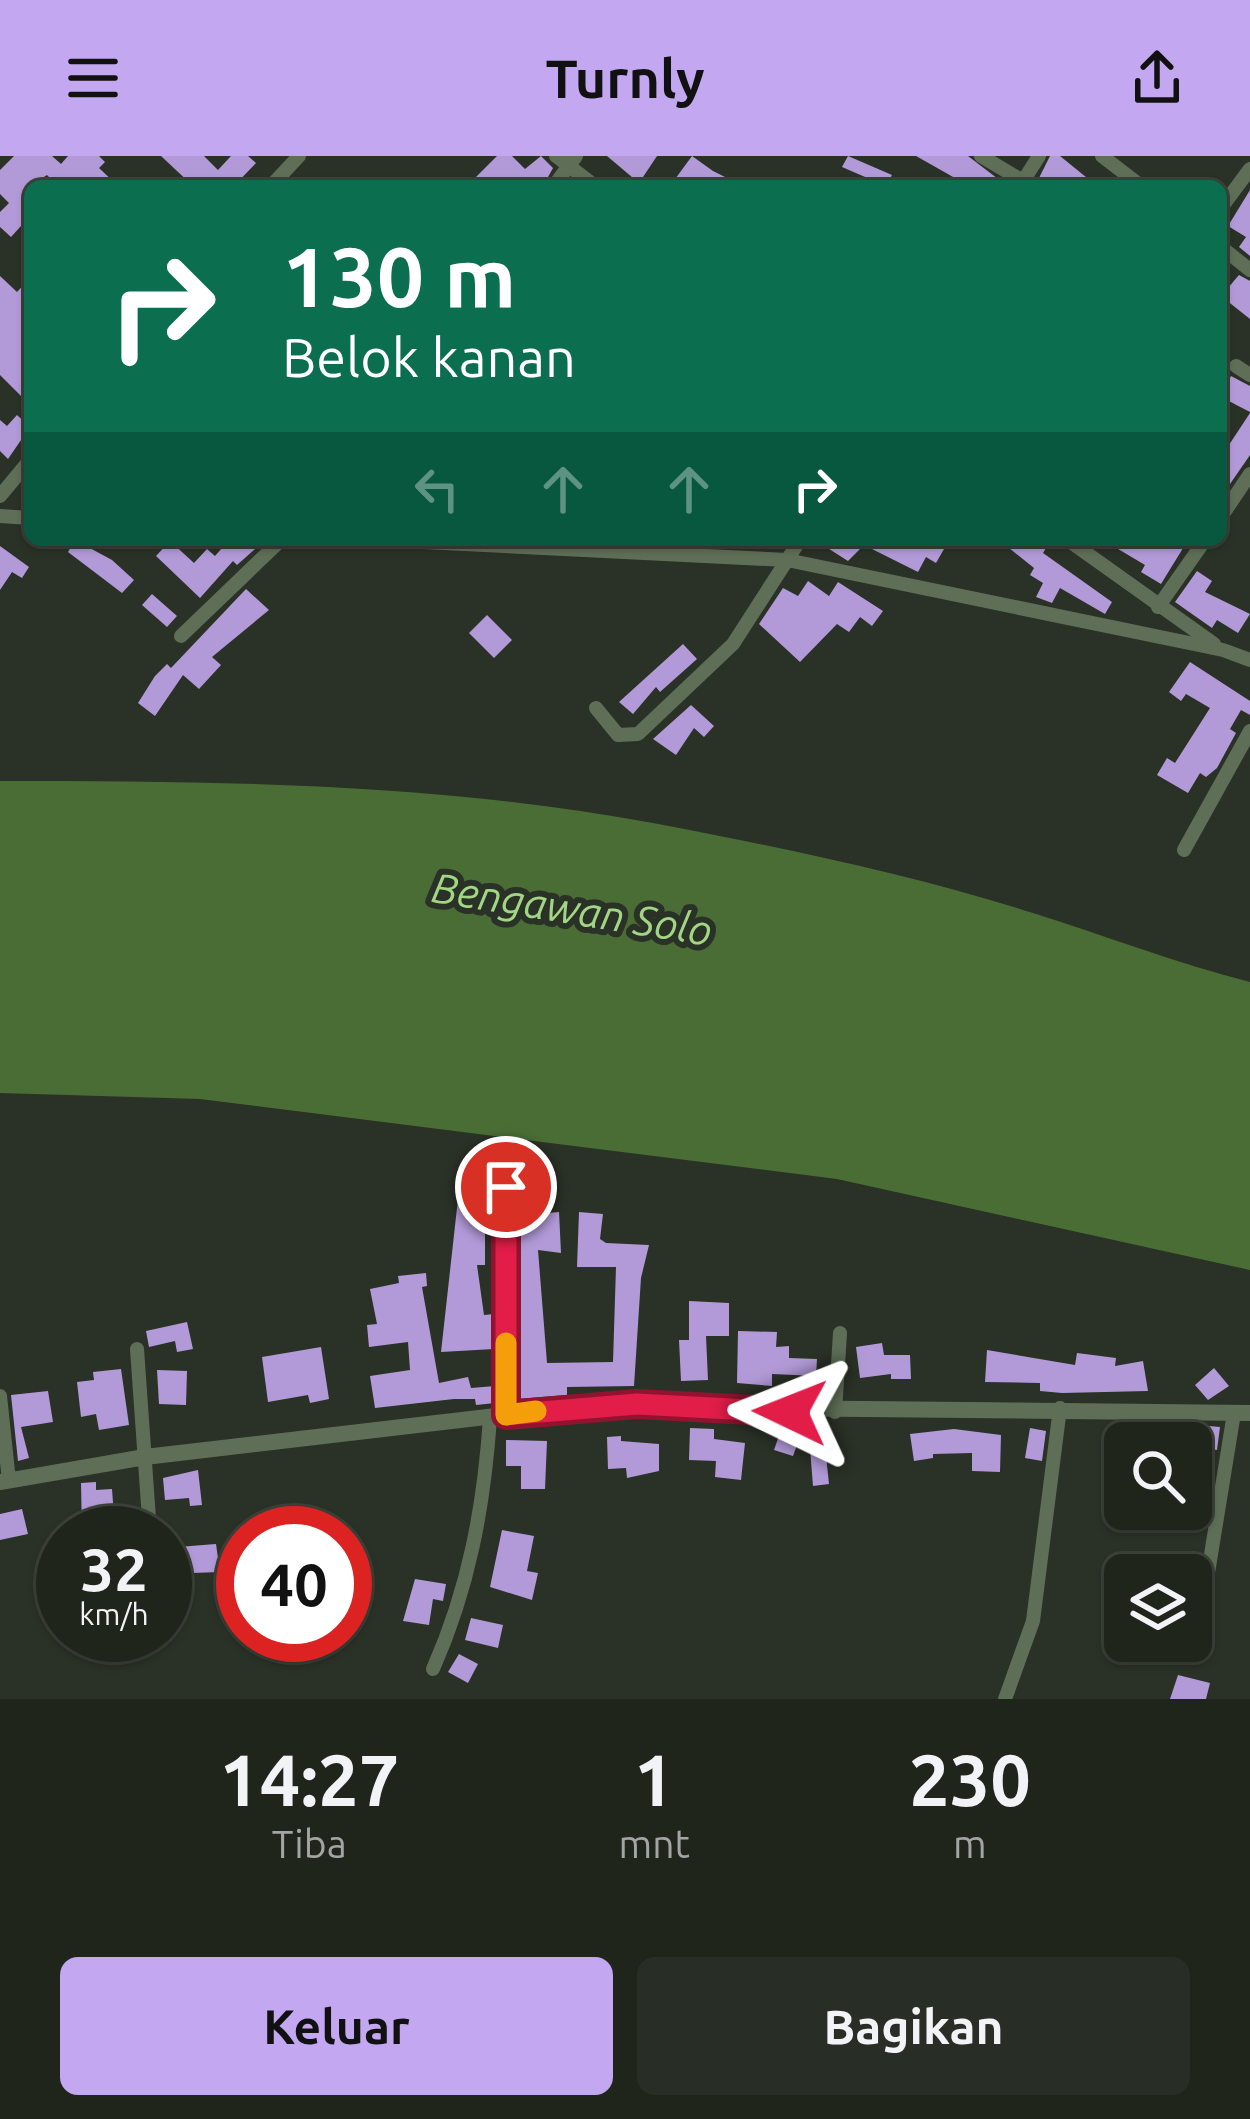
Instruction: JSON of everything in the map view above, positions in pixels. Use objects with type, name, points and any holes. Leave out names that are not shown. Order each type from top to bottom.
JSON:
[{"type":"street","points":[[277,180],[299,156]]},
{"type":"street","points":[[556,156],[572,162]]},
{"type":"street","points":[[981,156],[1016,180]]},
{"type":"street","points":[[1102,156],[1133,180]]},
{"type":"street","points":[[1227,200],[1250,169]]},
{"type":"street","points":[[1236,366],[1250,375]]},
{"type":"street","points":[[0,496],[24,467]]},
{"type":"street","points":[[1227,508],[1250,475]]},
{"type":"street","points":[[181,636],[275,546]]},
{"type":"street","points":[[503,546],[787,560],[1223,650],[1250,660]]},
{"type":"street","points":[[596,708],[618,735],[638,734],[733,644],[796,546]]},
{"type":"street","points":[[1081,546],[1158,608],[1223,650]]},
{"type":"street","points":[[1158,608],[1201,546]]},
{"type":"street","points":[[1184,850],[1250,731]]},
{"type":"street","points":[[433,1669],[464,1586],[498,1416],[506,1187]]},
{"type":"street","points":[[835,1412],[841,1333]]},
{"type":"street","points":[[136,1348],[148,1506]]},
{"type":"street","points":[[0,1396],[4,1481],[145,1456],[637,1404],[835,1412],[1060,1408],[1242,1413],[1212,1562]]},
{"type":"street","points":[[1004,1699],[1033,1621],[1060,1408]]},
{"type":"water","name":"Bengawan Solo","points":[[0,781],[409,792],[653,823],[987,899],[1250,982],[1250,1270],[837,1179],[200,1099],[0,1093]]},
{"type":"building","points":[[14,156],[52,156],[61,164],[68,156],[99,156],[105,162],[99,168],[112,180],[52,180],[47,175],[24,180],[24,223],[11,237],[0,227],[0,212],[9,203],[0,194],[0,170]]},
{"type":"building","points":[[161,156],[204,156],[218,170],[231,156],[248,156],[256,163],[240,180],[187,180]]},
{"type":"building","points":[[497,156],[512,156],[525,169],[541,156],[553,168],[546,180],[473,180]]},
{"type":"building","points":[[607,156],[657,156],[641,180]]},
{"type":"building","points":[[692,156],[731,180],[674,180]]},
{"type":"building","points":[[848,156],[892,175],[889,180],[872,180],[842,167]]},
{"type":"building","points":[[916,156],[968,156],[999,180],[958,180]]},
{"type":"building","points":[[1050,156],[1060,156],[1090,180],[1038,180]]},
{"type":"building","points":[[1250,190],[1250,256],[1239,247],[1246,237],[1228,226]]},
{"type":"building","points":[[1239,275],[1250,281],[1250,319],[1227,301],[1227,289]]},
{"type":"building","points":[[0,276],[17,292],[24,284],[24,393],[21,396],[0,375]]},
{"type":"building","points":[[1231,376],[1250,386],[1250,412],[1227,400]]},
{"type":"building","points":[[1250,413],[1250,455],[1227,488],[1227,448]]},
{"type":"building","points":[[17,415],[24,421],[24,436],[8,459],[0,451],[0,420],[7,426]]},
{"type":"building","points":[[0,546],[29,567],[22,578],[12,572],[0,590]]},
{"type":"building","points":[[72,546],[86,546],[134,580],[122,593],[68,552]]},
{"type":"building","points":[[165,546],[175,546],[194,563],[207,549],[215,556],[224,546],[255,549],[237,565],[233,561],[200,598],[156,556]]},
{"type":"building","points":[[824,546],[863,546],[848,561]]},
{"type":"building","points":[[866,546],[944,549],[936,563],[926,557],[918,572]]},
{"type":"building","points":[[1006,546],[1043,546],[1043,553],[1112,602],[1105,614],[1060,588],[1052,603],[1036,597],[1043,583],[1030,575],[1034,568]]},
{"type":"building","points":[[1113,546],[1184,546],[1161,584],[1141,572],[1145,565]]},
{"type":"building","points":[[1197,571],[1212,581],[1205,592],[1250,614],[1238,633],[1217,620],[1212,628],[1175,602]]},
{"type":"building","points":[[808,581],[829,596],[838,582],[883,611],[872,626],[860,617],[849,632],[837,624],[800,662],[759,624],[783,588],[798,596]]},
{"type":"building","points":[[246,589],[269,610],[212,657],[221,665],[199,689],[183,675],[155,716],[138,703],[155,676],[167,664],[171,668]]},
{"type":"building","points":[[152,594],[177,616],[167,627],[142,605]]},
{"type":"building","points":[[487,615],[512,640],[494,658],[469,633]]},
{"type":"building","points":[[683,644],[697,659],[660,692],[656,687],[633,714],[619,702]]},
{"type":"building","points":[[1190,662],[1250,701],[1250,715],[1241,710],[1230,729],[1236,733],[1217,768],[1206,777],[1200,773],[1188,793],[1157,775],[1167,758],[1175,763],[1210,708],[1186,694],[1181,701],[1169,692]]},
{"type":"building","points":[[691,705],[714,726],[704,737],[694,728],[676,755],[653,739]]},
{"type":"building","points":[[534,1197],[536,1214],[559,1212],[561,1253],[538,1250],[547,1363],[613,1362],[616,1267],[577,1267],[579,1212],[603,1214],[600,1239],[606,1243],[649,1245],[641,1278],[634,1386],[567,1387],[567,1395],[517,1399],[516,1199]]},
{"type":"building","points":[[458,1199],[485,1199],[485,1265],[477,1265],[484,1315],[494,1314],[494,1349],[441,1352]]},
{"type":"building","points":[[426,1273],[427,1286],[422,1287],[439,1383],[468,1377],[471,1388],[495,1386],[495,1403],[476,1405],[475,1399],[454,1399],[375,1408],[370,1376],[410,1370],[408,1342],[369,1347],[367,1325],[377,1324],[370,1289],[399,1283],[398,1276]]},
{"type":"building","points":[[689,1301],[729,1303],[729,1336],[706,1336],[708,1380],[681,1381],[679,1340],[689,1340]]},
{"type":"building","points":[[187,1322],[193,1349],[177,1352],[175,1341],[149,1347],[146,1331]]},
{"type":"building","points":[[738,1331],[777,1332],[776,1347],[789,1346],[789,1358],[817,1359],[816,1376],[772,1374],[772,1386],[737,1383]]},
{"type":"building","points":[[882,1343],[884,1355],[910,1355],[911,1379],[891,1379],[891,1374],[860,1378],[856,1347]]},
{"type":"building","points":[[321,1347],[329,1399],[310,1403],[308,1395],[268,1402],[262,1357]]},
{"type":"building","points":[[987,1350],[1075,1365],[1077,1353],[1116,1358],[1115,1366],[1143,1361],[1148,1391],[1062,1393],[1040,1391],[1040,1383],[985,1382]]},
{"type":"building","points":[[1214,1368],[1229,1386],[1208,1400],[1195,1385]]},
{"type":"building","points":[[121,1369],[129,1425],[99,1430],[96,1414],[81,1417],[77,1382],[94,1380],[93,1372]]},
{"type":"building","points":[[157,1370],[187,1371],[186,1405],[159,1404]]},
{"type":"building","points":[[48,1391],[53,1422],[21,1427],[29,1458],[18,1461],[11,1395]]},
{"type":"building","points":[[1212,1426],[1220,1427],[1217,1450],[1212,1449]]},
{"type":"building","points":[[782,1427],[801,1434],[793,1456],[774,1450]]},
{"type":"building","points":[[690,1428],[714,1429],[714,1439],[745,1443],[741,1480],[715,1477],[716,1461],[689,1460]]},
{"type":"building","points":[[1030,1428],[1046,1431],[1042,1461],[1025,1458]]},
{"type":"building","points":[[954,1429],[1001,1435],[1000,1472],[972,1471],[972,1453],[933,1454],[933,1458],[914,1461],[910,1434]]},
{"type":"building","points":[[621,1436],[621,1441],[659,1444],[659,1471],[627,1478],[626,1468],[608,1469],[607,1437]]},
{"type":"building","points":[[506,1440],[547,1441],[545,1489],[521,1489],[521,1466],[506,1466]]},
{"type":"building","points":[[825,1446],[829,1484],[813,1486],[810,1448]]},
{"type":"building","points":[[198,1470],[202,1505],[190,1506],[189,1498],[165,1500],[163,1478]]},
{"type":"building","points":[[96,1482],[96,1490],[112,1489],[113,1506],[81,1506],[81,1483]]},
{"type":"building","points":[[22,1509],[28,1534],[0,1540],[0,1514]]},
{"type":"building","points":[[502,1530],[534,1536],[527,1571],[538,1573],[532,1600],[490,1587]]},
{"type":"building","points":[[216,1544],[216,1572],[192,1573],[192,1546]]},
{"type":"building","points":[[415,1579],[446,1584],[443,1601],[433,1599],[429,1625],[403,1621]]},
{"type":"building","points":[[471,1618],[503,1625],[498,1648],[465,1640]]},
{"type":"building","points":[[459,1654],[478,1664],[468,1683],[448,1672]]},
{"type":"building","points":[[1178,1675],[1210,1683],[1206,1699],[1170,1699]]},
{"type":"slow traffic","points":[[506,1343],[506,1415],[536,1411]]},
{"type":"route","points":[[506,1187],[506,1415],[637,1404],[790,1412]]}]
